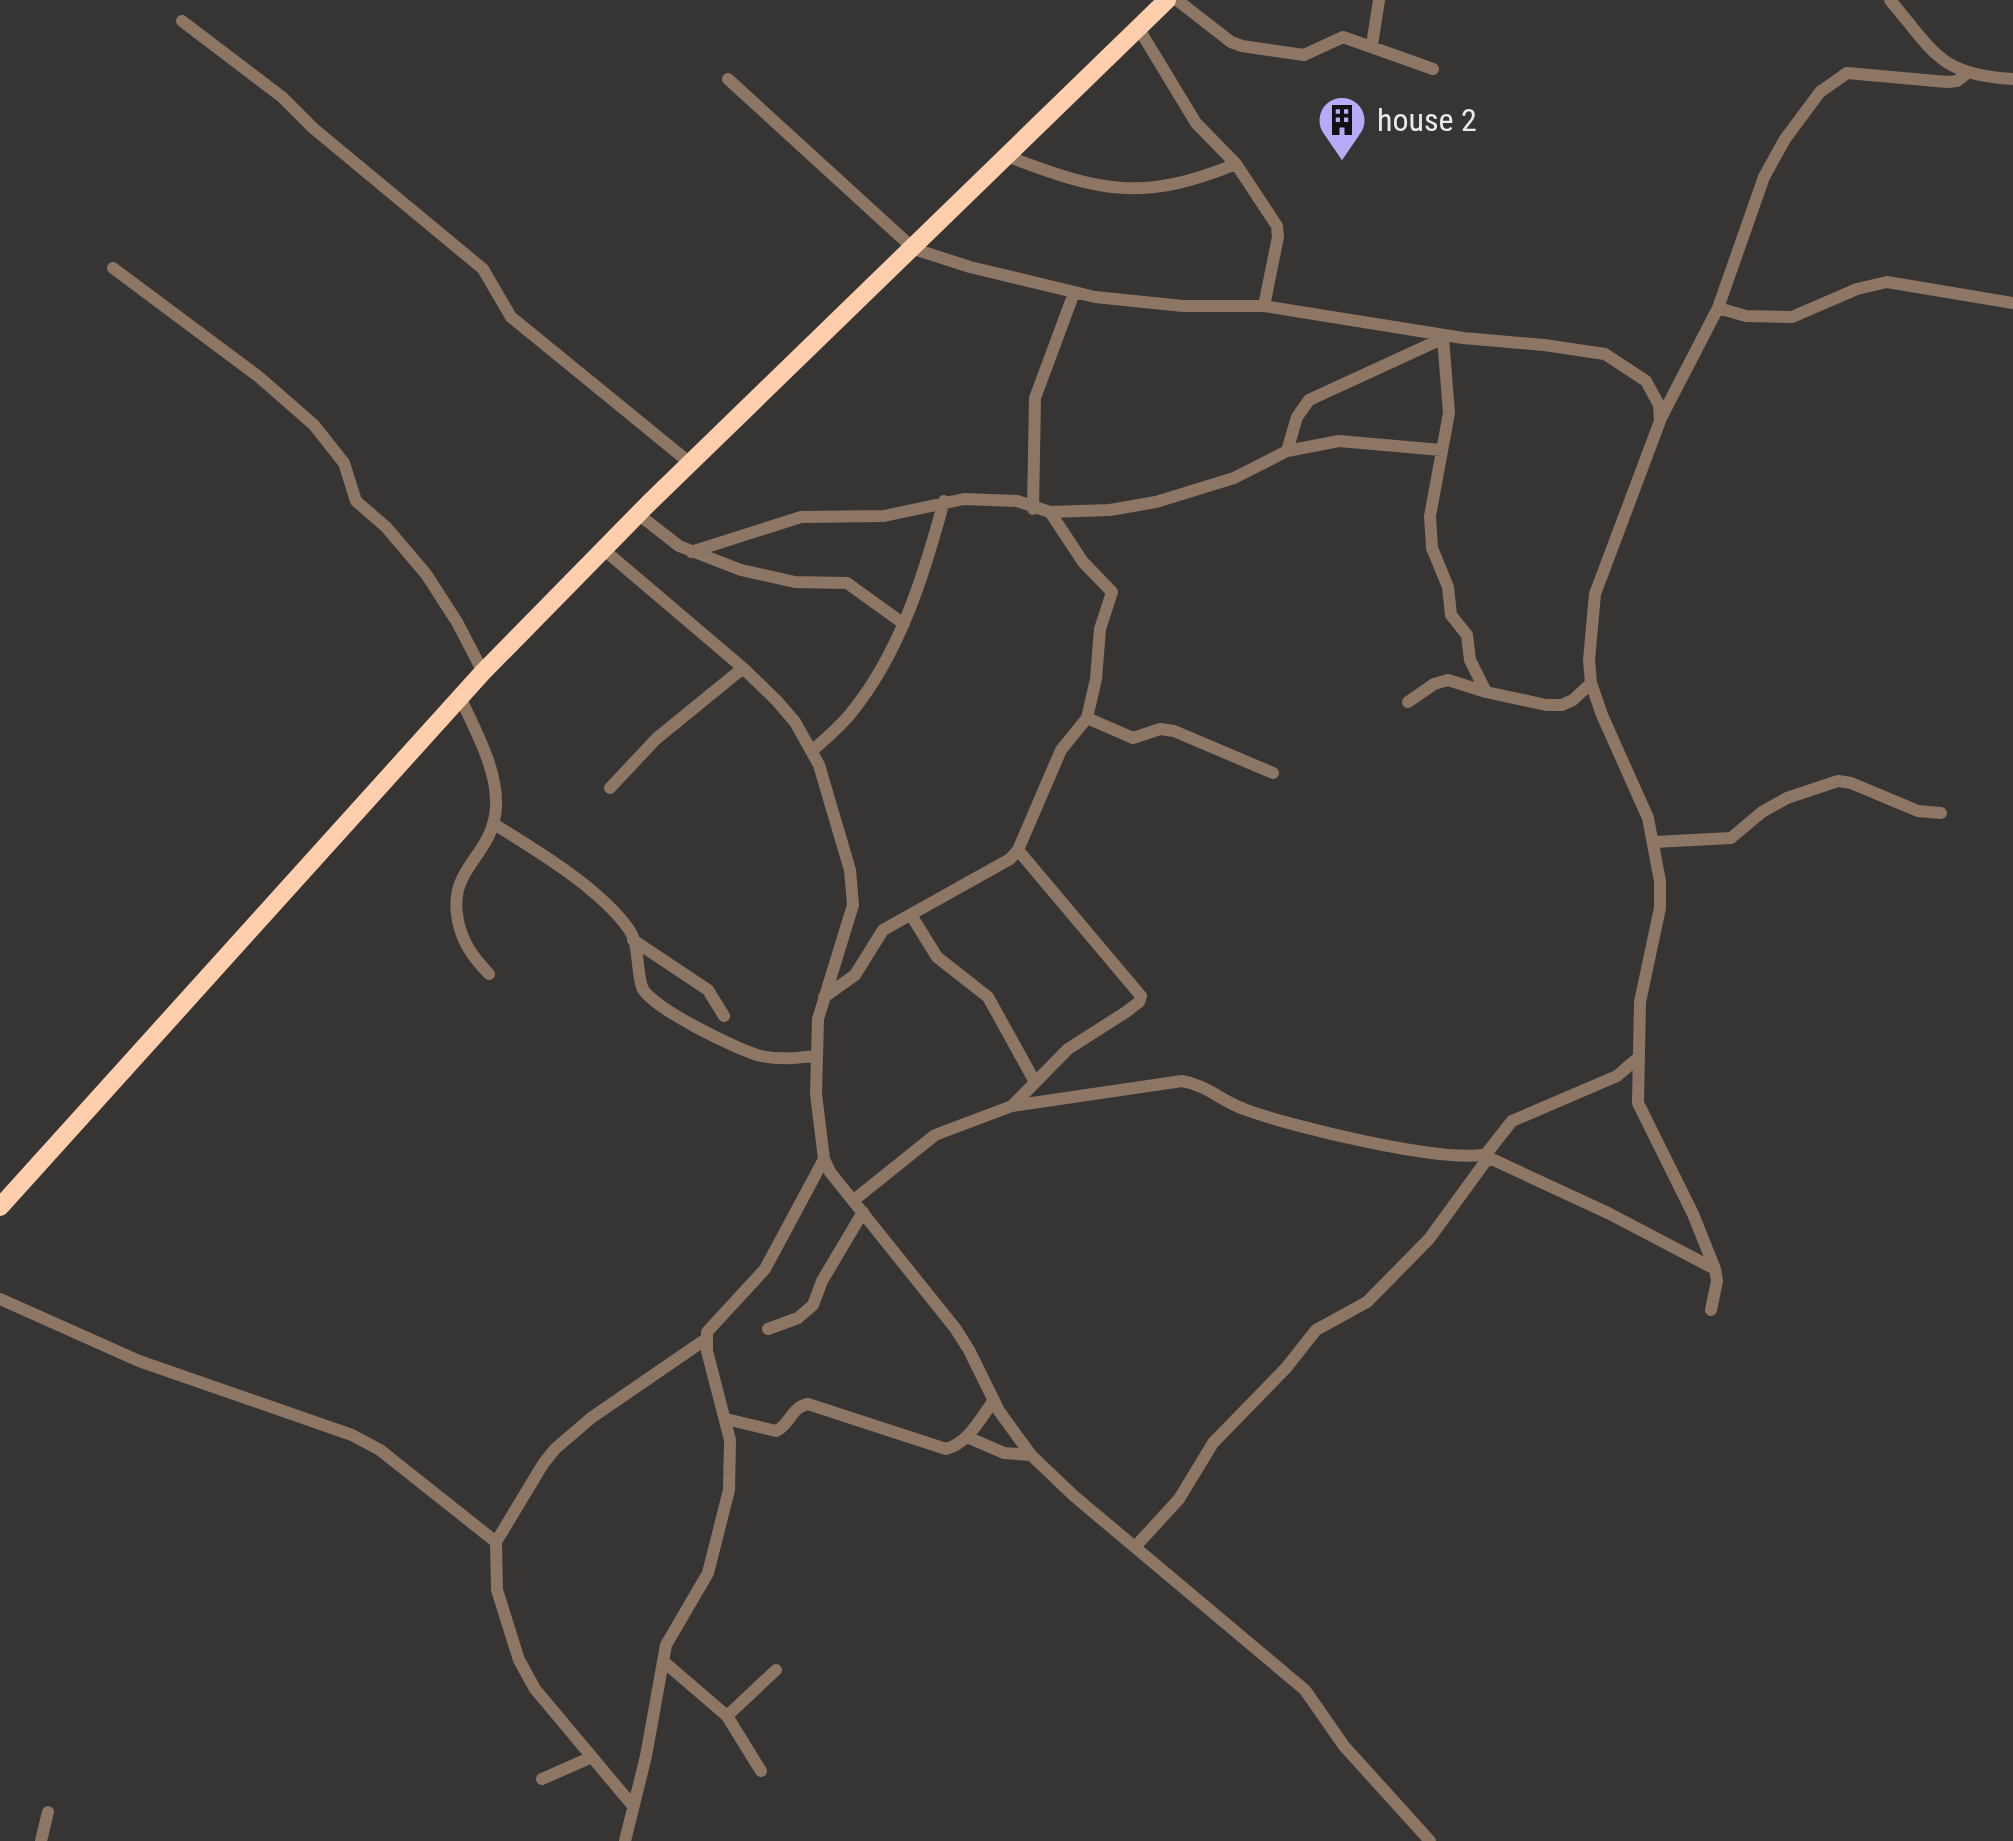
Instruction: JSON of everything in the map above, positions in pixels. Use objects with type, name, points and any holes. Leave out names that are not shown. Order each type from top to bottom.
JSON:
[{"type":"highway","points":[[0,1206],[483,672],[690,462],[1168,0]]},
{"type":"street","points":[[1177,0],[1231,42],[1242,46],[1300,55],[1343,37],[1434,68]]},
{"type":"street","points":[[1372,45],[1378,0]]},
{"type":"street","points":[[1890,0],[1938,57],[1966,74],[2013,79]]},
{"type":"street","points":[[182,21],[282,97],[313,128],[484,269],[511,317],[690,462]]},
{"type":"street","points":[[1138,29],[1196,124],[1236,164],[1264,203],[1278,231],[1264,306]]},
{"type":"street","points":[[1636,1094],[1641,992],[1660,908],[1660,881],[1648,818],[1590,683],[1589,636],[1595,594],[1660,421],[1718,308],[1764,177],[1785,139],[1820,92],[1847,73],[1947,82],[1966,74]]},
{"type":"street","points":[[728,79],[914,249],[970,268],[1074,293],[1183,306],[1264,306],[1446,337],[1605,354],[1646,381],[1659,405],[1660,421]]},
{"type":"street","points":[[1009,156],[1054,174],[1110,188],[1139,190],[1171,187],[1236,164]]},
{"type":"street","points":[[114,268],[259,377],[314,425],[344,463],[356,502],[386,527],[426,574],[458,622],[483,672]]},
{"type":"street","points":[[1718,308],[1746,316],[1792,317],[1857,289],[1887,282],[2013,302]]},
{"type":"street","points":[[1033,508],[1035,398],[1074,293]]},
{"type":"street","points":[[1446,337],[1449,413],[1430,516],[1432,548],[1448,587],[1451,615],[1467,635],[1470,660],[1486,692]]},
{"type":"street","points":[[1287,451],[1297,418],[1308,400],[1446,337]]},
{"type":"street","points":[[691,552],[801,517],[884,516],[944,501],[1011,500],[1050,512],[1110,510],[1156,502],[1234,478],[1287,451],[1339,442],[1442,450]]},
{"type":"street","points":[[812,751],[850,716],[904,624],[923,576],[944,501]]},
{"type":"street","points":[[824,997],[855,975],[883,930],[1010,860],[1018,850],[1061,750],[1087,718],[1094,694],[1100,629],[1112,592],[1106,582],[1088,570],[1050,512]]},
{"type":"street","points":[[638,514],[691,552],[741,570],[786,580],[847,583],[904,624]]},
{"type":"street","points":[[604,548],[744,668],[795,722],[812,751],[836,816],[850,870],[853,905],[818,1019],[816,1094],[824,1159],[830,1172],[955,1328],[994,1400],[1031,1455],[1074,1496],[1306,1690],[1344,1746],[1430,1841]]},
{"type":"street","points":[[610,788],[656,739],[744,668]]},
{"type":"street","points":[[1408,702],[1440,681],[1546,705],[1562,705],[1590,683]]},
{"type":"street","points":[[460,697],[494,784],[494,824],[457,886],[454,902],[462,940],[489,974]]},
{"type":"street","points":[[1087,718],[1133,738],[1160,730],[1174,731],[1273,773]]},
{"type":"street","points":[[1654,842],[1731,838],[1786,798],[1838,781],[1918,811],[1942,813]]},
{"type":"street","points":[[494,824],[557,864],[622,921],[633,940],[642,986],[656,1002],[733,1046],[757,1055],[778,1059],[815,1056]]},
{"type":"street","points":[[1012,1106],[1068,1049],[1126,1012],[1141,996],[1018,850]]},
{"type":"street","points":[[910,915],[937,957],[988,996],[1035,1082]]},
{"type":"street","points":[[633,940],[708,990],[724,1016]]},
{"type":"street","points":[[1135,1547],[1180,1500],[1213,1443],[1286,1368],[1316,1330],[1367,1302],[1428,1239],[1512,1122],[1617,1076],[1639,1057]]},
{"type":"street","points":[[1617,1076],[1636,1094],[1715,1268],[1711,1310]]},
{"type":"street","points":[[854,1200],[935,1136],[1012,1106],[1182,1081],[1206,1087],[1249,1111],[1316,1130],[1450,1154],[1485,1156],[1591,1204],[1715,1268]]},
{"type":"street","points":[[625,1841],[663,1661],[672,1633],[708,1573],[729,1490],[730,1440],[706,1339],[710,1328],[766,1269],[824,1159]]},
{"type":"street","points":[[768,1329],[798,1318],[813,1305],[822,1281],[863,1212]]},
{"type":"street","points":[[0,1299],[139,1360],[352,1435],[380,1450],[496,1542]]},
{"type":"street","points":[[633,1806],[535,1689],[512,1643],[496,1590],[496,1542],[536,1474],[556,1450],[591,1418],[706,1339]]},
{"type":"street","points":[[726,1419],[776,1431],[781,1430],[797,1408],[808,1404],[934,1447],[955,1446],[994,1400]]},
{"type":"street","points":[[967,1436],[1004,1453],[1031,1455]]},
{"type":"street","points":[[663,1661],[727,1716],[761,1771]]},
{"type":"street","points":[[727,1716],[776,1670]]},
{"type":"street","points":[[542,1778],[592,1757]]},
{"type":"street","points":[[42,1841],[48,1812]]},
{"type":"place","name":"house 2","points":[[1342,162]]}]
